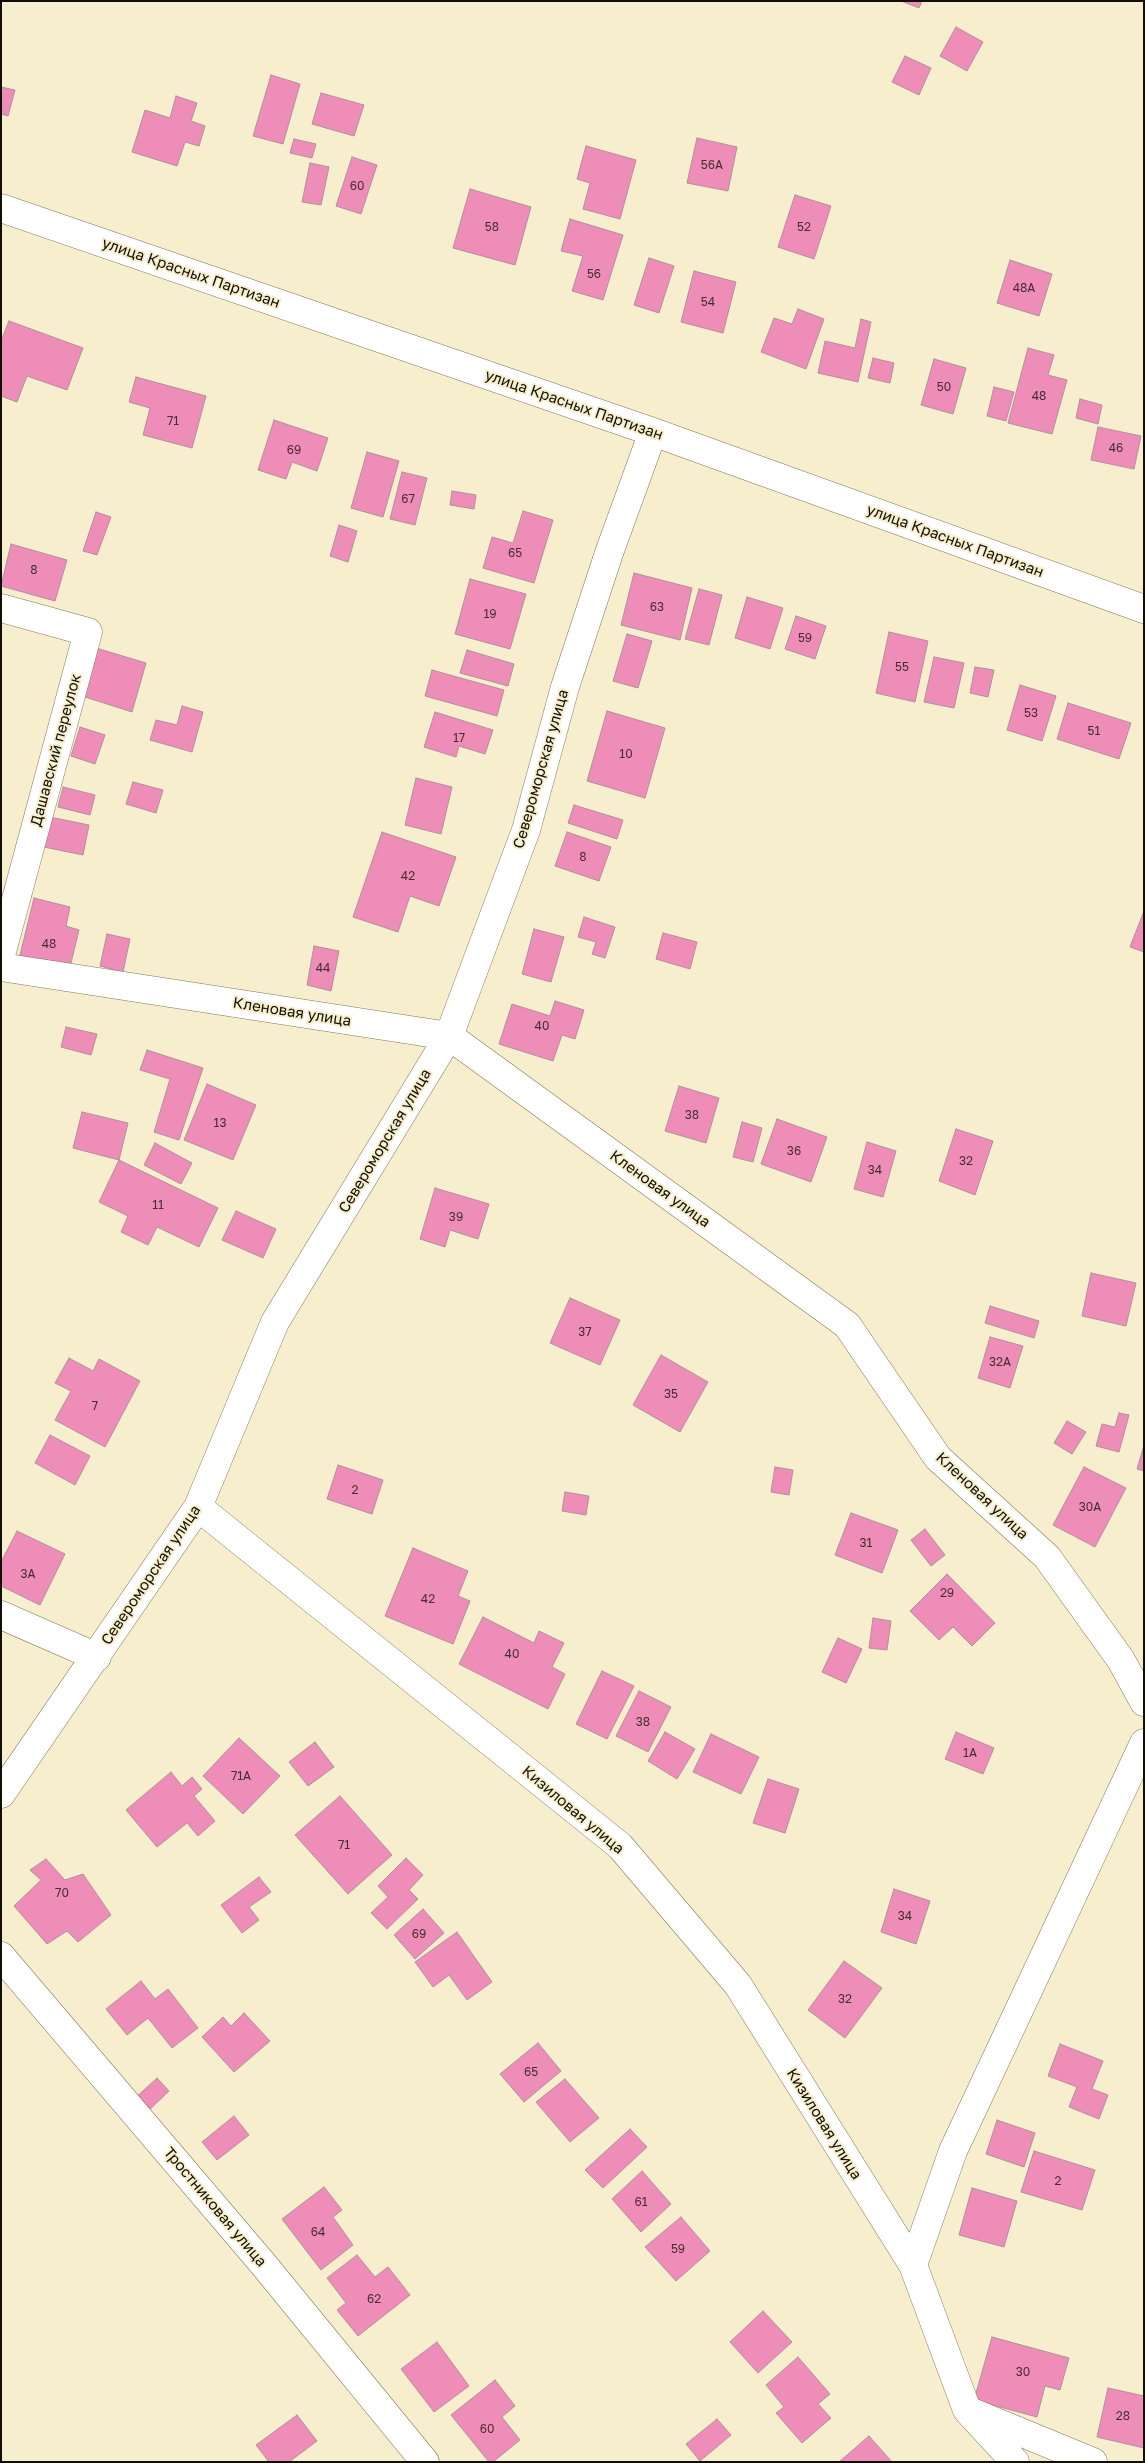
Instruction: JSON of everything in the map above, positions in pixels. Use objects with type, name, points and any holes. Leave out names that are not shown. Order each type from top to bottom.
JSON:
[{"type":"street","name":"улица Красных Партизан","points":[[1,208],[653,432],[1144,609]]},
{"type":"street","name":"Североморская улица","points":[[1,1794],[198,1507],[274,1322],[449,1036],[526,830],[564,687],[609,552],[653,432]]},
{"type":"street","name":"Дашавский переулок","points":[[1,608],[88,632],[1,955]]},
{"type":"street","name":"Кленовая улица","points":[[1,968],[449,1036],[847,1325],[938,1458],[1047,1557],[1121,1660],[1144,1702]]},
{"type":"street","name":"Кизиловая улица","points":[[198,1507],[620,1846],[738,1985],[913,2265],[967,2410],[1015,2462]]},
{"type":"street","points":[[1,1615],[97,1656]]},
{"type":"street","points":[[913,2265],[952,2151],[1144,1743]]},
{"type":"street","name":"Тростниковая улица","points":[[1,1956],[264,2265],[425,2462]]},
{"type":"street","points":[[967,2410],[1093,2462]]},
{"type":"building","points":[[901,1],[922,1],[919,8]]},
{"type":"building","points":[[956,27],[983,42],[967,71],[940,56]]},
{"type":"building","points":[[905,56],[931,68],[919,95],[892,82]]},
{"type":"building","points":[[271,75],[300,84],[283,144],[253,136]]},
{"type":"building","points":[[1,87],[15,90],[8,116],[1,114]]},
{"type":"building","points":[[321,93],[364,105],[354,136],[312,124]]},
{"type":"building","points":[[176,96],[197,103],[191,121],[205,126],[199,146],[185,142],[177,166],[132,152],[145,110],[170,118]]},
{"type":"building","points":[[697,138],[737,147],[728,191],[687,183]]},
{"type":"building","points":[[294,139],[316,144],[312,158],[290,153]]},
{"type":"building","points":[[586,146],[636,160],[620,219],[583,209],[590,183],[577,179]]},
{"type":"building","points":[[352,157],[377,165],[361,214],[336,206]]},
{"type":"building","points":[[310,163],[329,167],[321,205],[302,202]]},
{"type":"building","points":[[470,189],[531,207],[515,265],[453,248]]},
{"type":"building","points":[[795,195],[831,206],[814,259],[778,247]]},
{"type":"building","points":[[570,219],[623,235],[603,300],[572,291],[583,256],[561,251]]},
{"type":"building","points":[[649,258],[674,266],[659,313],[634,305]]},
{"type":"building","points":[[1010,260],[1052,274],[1039,316],[997,303]]},
{"type":"building","points":[[694,271],[736,282],[723,333],[681,322]]},
{"type":"building","points":[[798,309],[824,319],[806,369],[761,352],[774,318],[792,324]]},
{"type":"building","points":[[861,319],[871,322],[858,382],[818,373],[825,341],[855,348]]},
{"type":"building","points":[[9,321],[83,348],[67,390],[27,376],[17,402],[1,396],[1,341]]},
{"type":"building","points":[[1028,348],[1054,355],[1048,375],[1067,380],[1052,434],[1008,423]]},
{"type":"building","points":[[873,358],[894,363],[890,383],[868,378]]},
{"type":"building","points":[[934,359],[966,368],[953,414],[921,405]]},
{"type":"building","points":[[136,377],[206,396],[192,448],[143,435],[150,408],[129,402]]},
{"type":"building","points":[[994,387],[1014,392],[1006,421],[987,416]]},
{"type":"building","points":[[1080,399],[1102,405],[1098,424],[1076,418]]},
{"type":"building","points":[[274,420],[328,438],[317,471],[292,462],[286,479],[258,470]]},
{"type":"building","points":[[1098,427],[1141,436],[1134,469],[1091,460]]},
{"type":"building","points":[[367,452],[399,461],[383,517],[351,508]]},
{"type":"building","points":[[402,472],[427,478],[415,525],[390,519]]},
{"type":"building","points":[[452,491],[476,495],[474,509],[450,505]]},
{"type":"building","points":[[523,511],[553,520],[534,583],[483,568],[492,537],[513,543]]},
{"type":"building","points":[[96,512],[111,517],[97,555],[83,551]]},
{"type":"building","points":[[339,525],[357,531],[348,562],[330,556]]},
{"type":"building","points":[[11,544],[67,560],[55,601],[1,586]]},
{"type":"building","points":[[634,573],[692,588],[680,640],[621,625]]},
{"type":"building","points":[[470,579],[526,594],[510,649],[455,634]]},
{"type":"building","points":[[699,589],[722,595],[709,645],[685,639]]},
{"type":"building","points":[[747,597],[783,608],[770,649],[735,638]]},
{"type":"building","points":[[796,616],[826,626],[815,659],[785,649]]},
{"type":"building","points":[[889,632],[928,641],[915,702],[876,693]]},
{"type":"building","points":[[627,634],[652,641],[638,688],[613,681]]},
{"type":"building","points":[[96,648],[146,663],[132,712],[82,696]]},
{"type":"building","points":[[467,650],[514,664],[508,686],[460,673]]},
{"type":"building","points":[[934,657],[964,663],[954,708],[924,702]]},
{"type":"building","points":[[975,667],[994,670],[988,697],[970,693]]},
{"type":"building","points":[[432,670],[504,690],[497,716],[425,696]]},
{"type":"building","points":[[1020,685],[1056,696],[1042,741],[1007,730]]},
{"type":"building","points":[[1068,703],[1131,723],[1119,759],[1057,739]]},
{"type":"building","points":[[182,706],[203,712],[192,752],[150,740],[156,720],[177,725]]},
{"type":"building","points":[[607,711],[665,728],[645,798],[587,781]]},
{"type":"building","points":[[435,712],[493,730],[485,754],[459,746],[456,757],[424,747]]},
{"type":"building","points":[[80,727],[105,735],[95,764],[71,756]]},
{"type":"building","points":[[416,778],[452,787],[441,834],[405,825]]},
{"type":"building","points":[[133,782],[163,790],[156,813],[126,804]]},
{"type":"building","points":[[63,787],[95,795],[90,815],[58,807]]},
{"type":"building","points":[[574,805],[623,820],[617,839],[568,823]]},
{"type":"building","points":[[50,817],[89,825],[83,855],[44,847]]},
{"type":"building","points":[[382,832],[456,857],[439,906],[410,896],[398,932],[353,917]]},
{"type":"building","points":[[567,832],[611,847],[599,881],[555,866]]},
{"type":"building","points":[[34,898],[70,907],[66,926],[79,930],[69,971],[19,959]]},
{"type":"building","points":[[1144,911],[1144,952],[1130,947]]},
{"type":"building","points":[[584,917],[615,927],[605,958],[592,954],[596,942],[578,937]]},
{"type":"building","points":[[534,929],[564,937],[551,982],[522,974]]},
{"type":"building","points":[[663,933],[697,942],[690,969],[656,959]]},
{"type":"building","points":[[107,934],[130,939],[123,972],[100,966]]},
{"type":"building","points":[[314,946],[339,951],[331,991],[307,985]]},
{"type":"building","points":[[555,1001],[584,1010],[575,1039],[562,1035],[553,1061],[499,1044],[512,1004],[550,1016]]},
{"type":"building","points":[[66,1027],[97,1034],[91,1055],[61,1047]]},
{"type":"building","points":[[147,1050],[203,1068],[179,1140],[154,1132],[170,1079],[140,1070]]},
{"type":"building","points":[[207,1084],[256,1105],[233,1160],[184,1140]]},
{"type":"building","points":[[679,1086],[719,1098],[706,1143],[665,1131]]},
{"type":"building","points":[[82,1112],[128,1123],[119,1160],[73,1148]]},
{"type":"building","points":[[777,1119],[827,1137],[811,1182],[761,1164]]},
{"type":"building","points":[[742,1122],[762,1128],[753,1162],[733,1157]]},
{"type":"building","points":[[956,1129],[993,1141],[975,1195],[939,1181]]},
{"type":"building","points":[[867,1142],[896,1151],[883,1197],[854,1189]]},
{"type":"building","points":[[155,1143],[192,1163],[181,1184],[144,1165]]},
{"type":"building","points":[[119,1160],[218,1208],[199,1247],[157,1227],[148,1245],[121,1232],[128,1216],[99,1202]]},
{"type":"building","points":[[435,1188],[489,1204],[478,1239],[450,1230],[445,1247],[420,1239]]},
{"type":"building","points":[[236,1211],[276,1229],[263,1258],[222,1240]]},
{"type":"building","points":[[1091,1273],[1136,1283],[1126,1326],[1082,1316]]},
{"type":"building","points":[[570,1298],[620,1320],[600,1365],[550,1343]]},
{"type":"building","points":[[990,1306],[1039,1321],[1034,1338],[985,1323]]},
{"type":"building","points":[[990,1337],[1023,1346],[1010,1388],[978,1378]]},
{"type":"building","points":[[661,1355],[708,1382],[680,1432],[633,1405]]},
{"type":"building","points":[[69,1358],[93,1371],[99,1359],[140,1381],[105,1447],[55,1420],[71,1391],[55,1383]]},
{"type":"building","points":[[1119,1413],[1129,1415],[1119,1452],[1096,1446],[1102,1424],[1115,1427]]},
{"type":"building","points":[[1067,1421],[1086,1432],[1072,1454],[1054,1443]]},
{"type":"building","points":[[50,1435],[90,1456],[75,1485],[35,1463]]},
{"type":"building","points":[[1144,1445],[1144,1471],[1137,1469]]},
{"type":"building","points":[[338,1465],[383,1480],[372,1514],[327,1499]]},
{"type":"building","points":[[775,1467],[793,1470],[789,1495],[771,1492]]},
{"type":"building","points":[[1084,1467],[1126,1488],[1095,1547],[1053,1525]]},
{"type":"building","points":[[565,1492],[589,1496],[586,1515],[562,1511]]},
{"type":"building","points":[[851,1513],[898,1530],[882,1573],[835,1555]]},
{"type":"building","points":[[925,1529],[945,1555],[931,1566],[911,1540]]},
{"type":"building","points":[[17,1531],[65,1554],[40,1605],[1,1586],[1,1562]]},
{"type":"building","points":[[413,1548],[468,1571],[458,1596],[470,1601],[453,1644],[385,1616]]},
{"type":"building","points":[[947,1574],[995,1623],[972,1646],[953,1627],[939,1640],[910,1611]]},
{"type":"building","points":[[483,1617],[534,1643],[539,1631],[564,1643],[552,1667],[565,1674],[548,1709],[459,1664]]},
{"type":"building","points":[[873,1618],[891,1621],[887,1650],[869,1648]]},
{"type":"building","points":[[838,1638],[862,1649],[846,1683],[822,1672]]},
{"type":"building","points":[[602,1671],[634,1686],[607,1739],[576,1724]]},
{"type":"building","points":[[639,1691],[671,1707],[648,1752],[616,1736]]},
{"type":"building","points":[[665,1732],[695,1749],[677,1779],[648,1761]]},
{"type":"building","points":[[956,1732],[994,1748],[983,1774],[945,1759]]},
{"type":"building","points":[[711,1734],[759,1757],[741,1794],[693,1772]]},
{"type":"building","points":[[239,1738],[280,1776],[243,1814],[203,1776]]},
{"type":"building","points":[[315,1742],[334,1767],[308,1786],[289,1762]]},
{"type":"building","points":[[171,1772],[182,1786],[192,1777],[202,1789],[194,1796],[215,1821],[198,1836],[187,1823],[157,1847],[126,1810]]},
{"type":"building","points":[[768,1779],[799,1789],[785,1833],[753,1823]]},
{"type":"building","points":[[340,1796],[392,1855],[348,1894],[295,1835]]},
{"type":"building","points":[[406,1858],[423,1875],[409,1890],[418,1899],[387,1929],[371,1913],[388,1897],[378,1886]]},
{"type":"building","points":[[46,1859],[65,1880],[83,1874],[111,1915],[78,1942],[67,1931],[47,1944],[14,1906],[41,1880],[30,1870]]},
{"type":"building","points":[[259,1877],[271,1892],[249,1907],[259,1920],[242,1933],[221,1905]]},
{"type":"building","points":[[894,1889],[930,1901],[916,1944],[881,1932]]},
{"type":"building","points":[[423,1909],[444,1933],[415,1959],[394,1935]]},
{"type":"building","points":[[457,1932],[492,1982],[467,2000],[449,1975],[433,1987],[415,1962]]},
{"type":"building","points":[[844,1961],[882,1988],[845,2038],[808,2010]]},
{"type":"building","points":[[141,1981],[155,1999],[168,1989],[198,2028],[172,2048],[148,2018],[127,2035],[106,2009]]},
{"type":"building","points":[[244,2013],[270,2041],[234,2072],[202,2037],[223,2017],[231,2026]]},
{"type":"building","points":[[538,2043],[561,2071],[524,2102],[500,2074]]},
{"type":"building","points":[[1060,2044],[1103,2061],[1092,2089],[1108,2095],[1099,2119],[1069,2107],[1077,2087],[1048,2076]]},
{"type":"building","points":[[157,2078],[169,2091],[145,2114],[132,2101]]},
{"type":"building","points":[[565,2079],[599,2118],[570,2142],[536,2102]]},
{"type":"building","points":[[234,2116],[249,2135],[217,2160],[202,2142]]},
{"type":"building","points":[[997,2120],[1035,2133],[1024,2167],[986,2154]]},
{"type":"building","points":[[630,2129],[647,2147],[603,2188],[585,2170]]},
{"type":"building","points":[[1034,2151],[1095,2170],[1082,2210],[1021,2192]]},
{"type":"building","points":[[642,2171],[671,2204],[641,2232],[612,2199]]},
{"type":"building","points":[[324,2187],[342,2210],[333,2217],[353,2245],[321,2270],[282,2219]]},
{"type":"building","points":[[972,2188],[1017,2201],[1004,2247],[959,2235]]},
{"type":"building","points":[[681,2217],[710,2251],[676,2281],[645,2247]]},
{"type":"building","points":[[357,2255],[375,2277],[388,2267],[410,2295],[358,2336],[337,2310],[346,2303],[327,2278]]},
{"type":"building","points":[[763,2311],[792,2342],[758,2373],[730,2342]]},
{"type":"building","points":[[992,2337],[1069,2358],[1060,2390],[1045,2386],[1037,2417],[974,2400]]},
{"type":"building","points":[[437,2342],[469,2386],[434,2412],[401,2369]]},
{"type":"building","points":[[798,2357],[830,2394],[818,2404],[831,2418],[802,2443],[776,2413],[784,2407],[766,2385]]},
{"type":"building","points":[[495,2380],[515,2406],[502,2417],[520,2440],[493,2462],[489,2462],[451,2415]]},
{"type":"building","points":[[1108,2388],[1144,2396],[1144,2448],[1097,2437]]},
{"type":"building","points":[[297,2415],[317,2441],[289,2462],[269,2462],[256,2445]]},
{"type":"building","points":[[717,2419],[731,2435],[700,2461],[686,2444]]},
{"type":"building","points":[[869,2436],[892,2462],[839,2462]]}]
